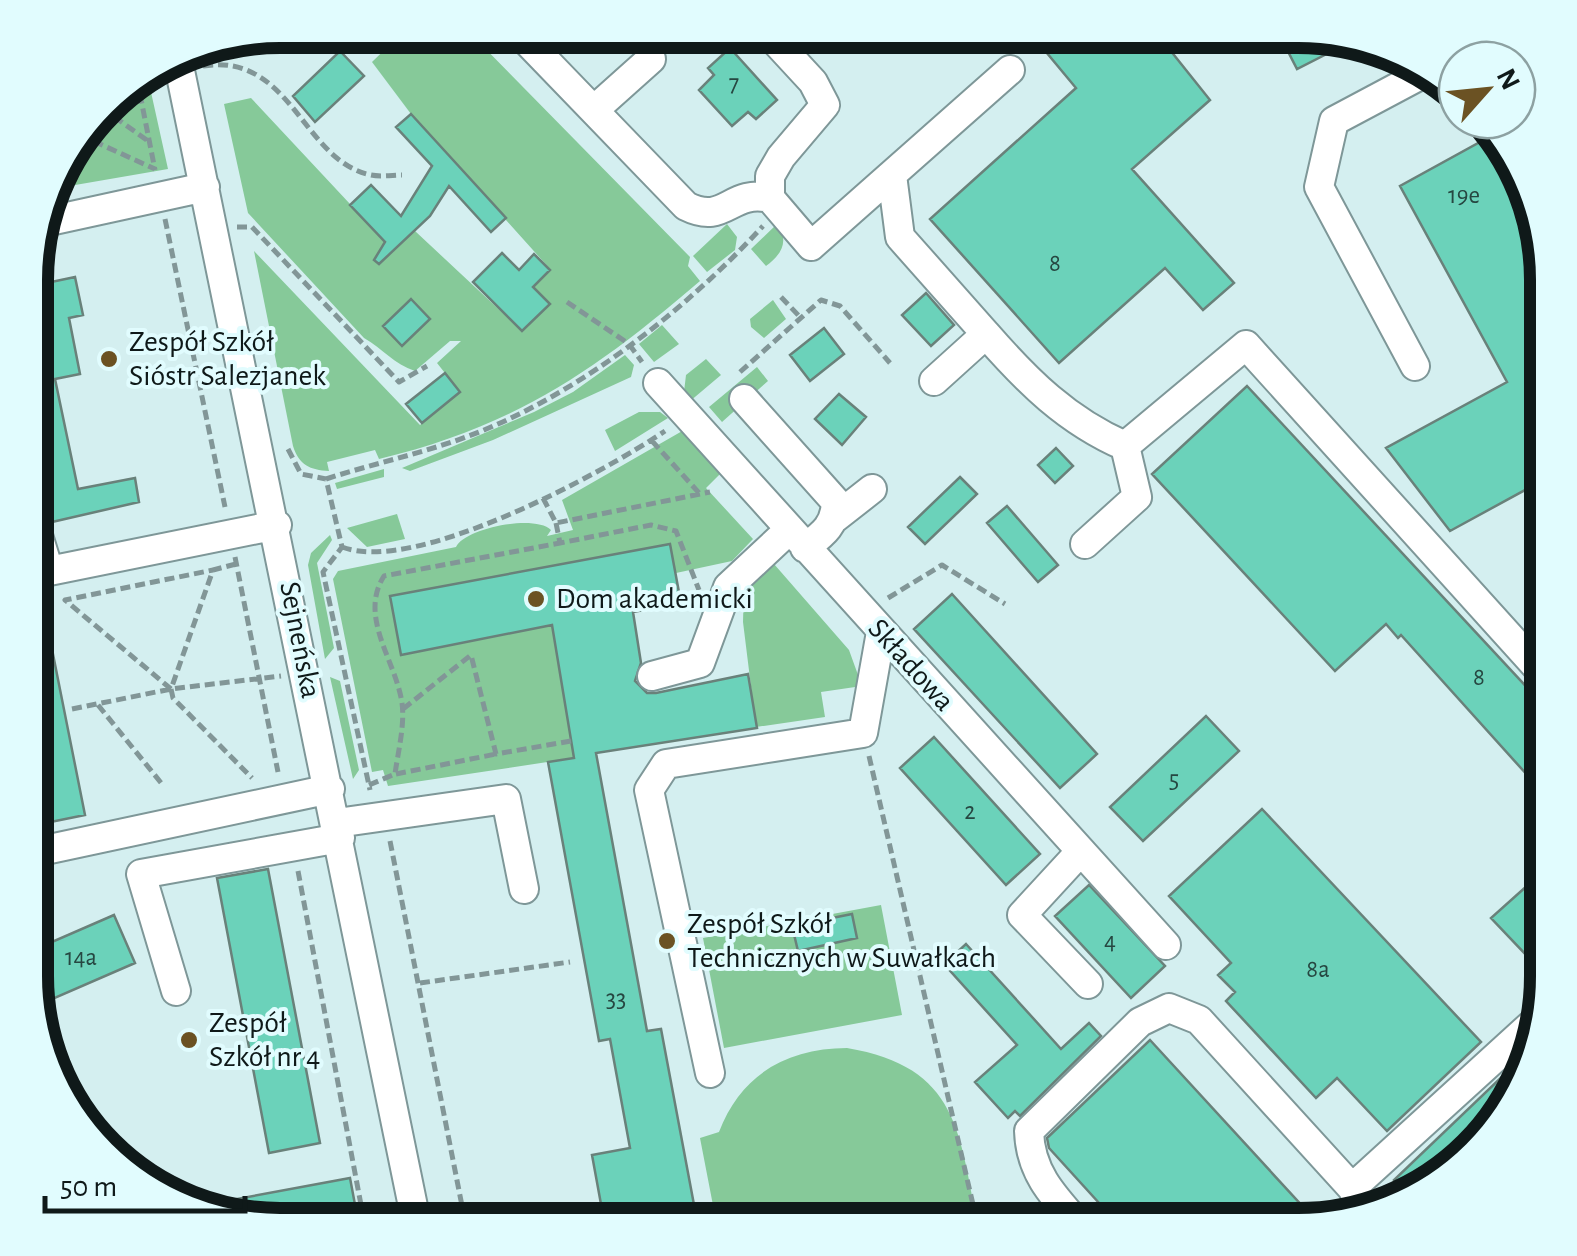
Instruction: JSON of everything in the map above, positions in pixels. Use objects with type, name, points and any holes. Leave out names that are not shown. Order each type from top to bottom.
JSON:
[{"type":"street","points":[[534,48],[664,188],[704,215],[724,211],[736,198],[752,194],[811,246],[1010,70]]},
{"type":"street","points":[[771,207],[770,176],[825,104],[813,82],[782,48]]},
{"type":"street","points":[[594,110],[651,59]]},
{"type":"street","name":"Sejneńska","points":[[191,65],[205,187],[226,227],[277,525],[413,1208]]},
{"type":"street","points":[[1413,79],[1334,121],[1320,187],[1415,366]]},
{"type":"street","points":[[892,174],[900,237],[1031,386],[1090,430],[1125,446]]},
{"type":"street","points":[[55,220],[205,187]]},
{"type":"street","points":[[934,382],[986,334]]},
{"type":"street","points":[[1125,446],[1246,346],[1529,659]]},
{"type":"street","name":"Składowa","points":[[658,382],[1166,946]]},
{"type":"street","points":[[735,391],[836,502],[836,518]]},
{"type":"street","points":[[1085,544],[1137,498],[1125,446]]},
{"type":"street","points":[[652,676],[700,663],[728,587],[797,539],[836,518],[872,489]]},
{"type":"street","points":[[48,568],[49,571],[234,550],[277,525]]},
{"type":"street","points":[[710,1073],[649,790],[666,764],[864,733],[874,624]]},
{"type":"street","points":[[48,849],[330,789]]},
{"type":"street","points":[[176,991],[141,874],[293,846],[375,815],[506,799],[524,889]]},
{"type":"street","points":[[1080,852],[1022,914],[1088,984]]},
{"type":"street","points":[[1063,1208],[1048,1192],[1030,1157],[1029,1131],[1140,1022],[1169,1008],[1199,1020],[1358,1200]]},
{"type":"street","points":[[1358,1200],[1522,1035]]},
{"type":"path","points":[[201,62],[240,64],[265,79],[324,144],[351,165],[369,174],[402,176]]},
{"type":"path","points":[[194,64],[208,84]]},
{"type":"path","points":[[140,95],[260,680],[271,801]]},
{"type":"path","points":[[115,117],[149,142]]},
{"type":"path","points":[[93,141],[155,169]]},
{"type":"path","points":[[284,436],[289,455],[301,474],[326,479],[468,436],[568,390],[736,254],[771,207]]},
{"type":"path","points":[[226,227],[235,209]]},
{"type":"path","points":[[226,227],[243,246]]},
{"type":"path","points":[[226,227],[252,227],[399,382],[426,366]]},
{"type":"path","points":[[781,297],[801,318]]},
{"type":"path","points":[[735,391],[821,300],[840,306],[890,363]]},
{"type":"path","points":[[568,302],[629,344],[658,382]]},
{"type":"path","points":[[342,547],[362,555],[438,540],[509,516],[651,440],[687,416]]},
{"type":"path","points":[[651,440],[700,494]]},
{"type":"path","points":[[326,479],[342,547]]},
{"type":"path","points":[[556,523],[710,492]]},
{"type":"path","points":[[543,498],[556,523],[560,543]]},
{"type":"path","points":[[395,774],[403,708],[396,672],[375,630],[378,585],[384,576],[651,525],[676,531],[700,593]]},
{"type":"path","points":[[342,547],[323,572],[375,815],[388,832],[462,1208]]},
{"type":"path","points":[[234,550],[212,570],[171,689],[173,698],[271,801]]},
{"type":"path","points":[[874,624],[902,585],[942,565],[1005,604]]},
{"type":"path","points":[[171,689],[64,600],[212,570]]},
{"type":"path","points":[[403,708],[471,654],[496,754]]},
{"type":"path","points":[[72,709],[171,689],[260,680]]},
{"type":"path","points":[[98,704],[162,784]]},
{"type":"path","points":[[864,733],[974,1208]]},
{"type":"path","points":[[369,785],[395,774],[571,740]]},
{"type":"path","points":[[293,846],[362,1208]]},
{"type":"path","points":[[418,984],[570,962]]},
{"type":"green space","points":[[386,48],[485,48],[690,257],[688,266],[700,281],[589,368],[513,412],[428,446],[379,459],[375,450],[327,462],[329,471],[311,468],[302,462],[293,446],[254,251],[420,425],[460,392],[437,363],[461,341],[450,341],[415,371],[364,338],[248,213],[224,104],[251,98],[393,250],[415,231],[522,331],[549,304],[533,287],[550,269],[411,114],[372,62]],"holes":[[[411,300],[430,319],[402,346],[384,326]]]},
{"type":"green space","points":[[150,88],[168,169],[67,186],[95,138]]},
{"type":"green space","points":[[727,224],[737,237],[735,250],[707,272],[693,256]]},
{"type":"green space","points":[[777,224],[783,236],[782,247],[766,266],[751,249]]},
{"type":"green space","points":[[773,300],[786,319],[764,338],[751,327],[750,319]]},
{"type":"green space","points":[[662,325],[679,344],[654,362],[639,344]]},
{"type":"green space","points":[[625,355],[634,365],[631,377],[493,440],[410,471],[402,468],[534,412],[573,392]]},
{"type":"green space","points":[[706,359],[721,375],[689,402],[684,392],[686,375]]},
{"type":"green space","points":[[757,367],[768,381],[722,422],[709,407]]},
{"type":"green space","points":[[639,412],[660,412],[668,418],[615,451],[605,430]]},
{"type":"green space","points":[[684,430],[721,473],[706,488],[753,539],[732,561],[676,573],[670,544],[390,596],[401,655],[552,625],[574,758],[388,786],[383,770],[372,772],[333,579],[338,571],[456,547],[472,534],[501,525],[543,525],[551,530],[547,536],[573,530],[562,500]]},
{"type":"green space","points":[[384,469],[384,477],[337,489],[335,483]]},
{"type":"green space","points":[[397,514],[405,539],[367,547],[347,528]]},
{"type":"green space","points":[[330,535],[332,540],[317,563],[334,648],[325,659],[308,565],[311,553]]},
{"type":"green space","points":[[774,564],[849,650],[862,686],[821,692],[825,717],[756,727],[743,622],[744,586]]},
{"type":"green space","points":[[330,677],[340,681],[359,770],[353,779]]},
{"type":"green space","points":[[881,905],[902,1015],[724,1048],[703,938]]},
{"type":"green space","points":[[847,1048],[884,1057],[912,1071],[933,1088],[958,1133],[974,1208],[714,1208],[700,1138],[719,1132],[740,1094],[769,1068],[786,1059]]},
{"type":"building","points":[[730,48],[777,100],[756,119],[748,112],[732,126],[699,90],[714,75],[708,68]]},
{"type":"building","points":[[1043,48],[1168,48],[1210,100],[1132,169],[1234,283],[1203,310],[1165,268],[1059,363],[930,219],[1076,88]]},
{"type":"building","points":[[1286,48],[1333,51],[1297,69]]},
{"type":"building","points":[[340,51],[364,76],[315,122],[293,96]]},
{"type":"building","points":[[411,114],[506,218],[491,232],[449,186],[430,216],[379,264],[374,260],[385,242],[350,205],[371,185],[401,216],[432,166],[396,127]]},
{"type":"building","points":[[1483,140],[1512,191],[1525,234],[1530,280],[1530,487],[1450,531],[1386,448],[1507,382],[1400,186]]},
{"type":"building","points":[[502,253],[519,270],[534,254],[550,270],[533,287],[550,304],[522,331],[473,282]]},
{"type":"building","points":[[75,277],[83,315],[69,318],[80,374],[55,379],[78,489],[135,478],[139,502],[52,522],[48,512],[48,283]]},
{"type":"building","points":[[926,293],[954,325],[931,346],[902,315]]},
{"type":"building","points":[[411,299],[430,319],[402,346],[383,326]]},
{"type":"building","points":[[824,328],[844,354],[810,381],[790,355]]},
{"type":"building","points":[[445,373],[460,392],[422,423],[406,404]]},
{"type":"building","points":[[1247,386],[1529,690],[1529,777],[1401,635],[1398,638],[1386,624],[1335,671],[1152,474]]},
{"type":"building","points":[[839,394],[866,417],[842,445],[815,419]]},
{"type":"building","points":[[1056,448],[1073,466],[1055,483],[1038,465]]},
{"type":"building","points":[[960,477],[977,494],[925,544],[908,527]]},
{"type":"building","points":[[1007,506],[1058,565],[1038,582],[987,523]]},
{"type":"building","points":[[670,544],[681,603],[633,612],[641,663],[635,681],[647,693],[656,693],[748,674],[757,728],[596,753],[647,1031],[661,1029],[695,1208],[602,1208],[592,1155],[630,1148],[610,1039],[599,1041],[548,762],[574,758],[552,625],[401,655],[390,596]]},
{"type":"building","points":[[952,594],[1097,754],[1060,788],[914,629]]},
{"type":"building","points":[[48,629],[85,815],[48,823]]},
{"type":"building","points":[[1206,716],[1239,751],[1143,841],[1110,807]]},
{"type":"building","points":[[934,737],[1040,854],[1006,885],[900,768]]},
{"type":"building","points":[[1262,809],[1481,1042],[1387,1131],[1337,1078],[1316,1098],[1226,1001],[1235,992],[1218,975],[1231,963],[1169,896]]},
{"type":"building","points":[[268,869],[320,1143],[269,1153],[217,878]]},
{"type":"building","points":[[1529,884],[1529,958],[1491,918]]},
{"type":"building","points":[[1089,885],[1165,966],[1131,998],[1055,916]]},
{"type":"building","points":[[852,914],[857,938],[798,951],[792,926]]},
{"type":"building","points":[[114,915],[135,963],[49,1000],[48,944]]},
{"type":"building","points":[[966,944],[1061,1049],[1089,1023],[1101,1036],[1020,1116],[1015,1111],[1008,1118],[975,1082],[1017,1045],[944,964]]},
{"type":"building","points":[[1150,1040],[1304,1208],[1104,1208],[1049,1148],[1047,1138]]},
{"type":"building","points":[[1511,1068],[1490,1105],[1450,1151],[1400,1185],[1394,1180]]},
{"type":"building","points":[[350,1178],[356,1208],[265,1208],[223,1202]]},
{"type":"place","name":"Zespół Szkół Sióstr Salezjanek","points":[[109,359]]},
{"type":"place","name":"Dom akademicki","points":[[536,599]]},
{"type":"place","name":"Zespół Szkół Technicznych w Suwałkach","points":[[667,941]]},
{"type":"place","name":"Zespół Szkół nr 4","points":[[189,1040]]}]
